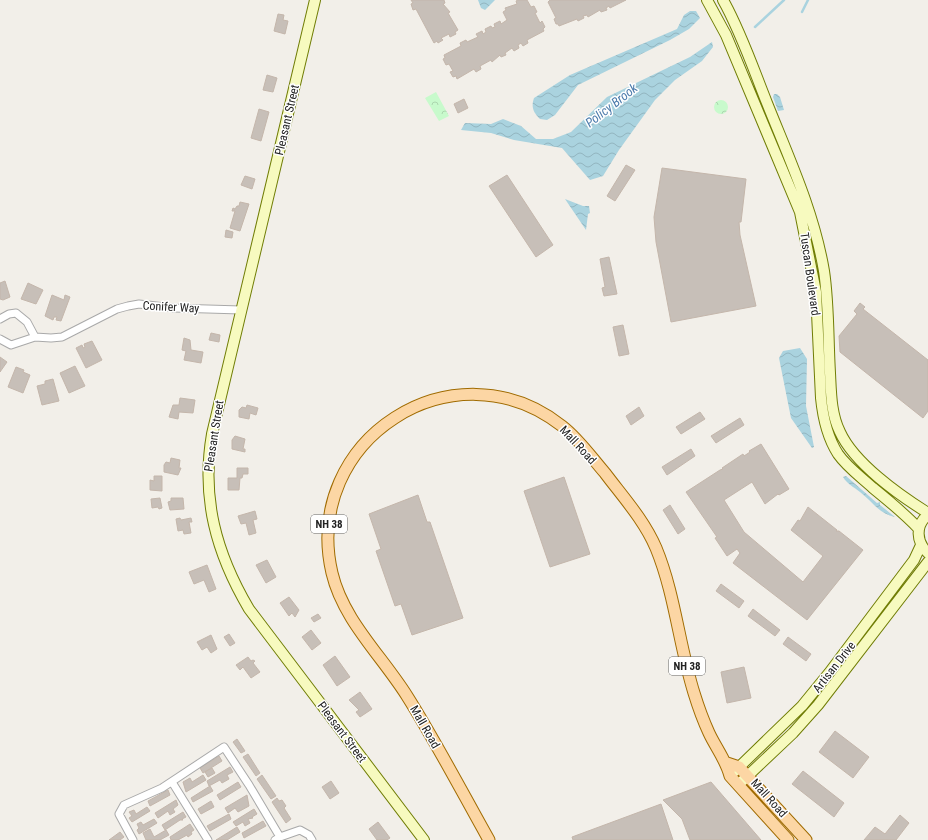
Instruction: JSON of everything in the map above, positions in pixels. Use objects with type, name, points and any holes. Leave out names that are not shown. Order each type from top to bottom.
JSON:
[{"type":"main road","name":"Pleasant Street","points":[[315,0],[224,382],[209,454],[208,495],[216,535],[222,554],[238,592],[260,626],[424,840]]},
{"type":"main road","name":"Tuscan Boulevard","points":[[707,0],[726,35],[800,212],[816,292],[821,398],[828,434],[837,453],[849,467],[903,512],[919,529]]},
{"type":"main road","name":"Tuscan Boulevard","points":[[723,0],[736,27],[803,192],[814,227],[824,272],[831,392],[836,423],[847,444],[865,466],[928,514]]},
{"type":"main road","name":"Mall Road","points":[[488,840],[407,696],[345,607],[337,589],[329,559],[328,528],[332,503],[351,460],[362,446],[381,426],[401,413],[423,403],[463,395],[488,396],[512,400],[535,409],[553,419],[572,435],[582,446],[627,502],[644,527],[655,547],[667,581],[691,682],[709,732],[727,763],[730,776],[788,840]]},
{"type":"main road","points":[[928,514],[921,523],[919,529],[921,545],[928,553]]},
{"type":"main road","name":"Artisan Drive","points":[[730,776],[784,725],[818,688],[914,560],[921,545]]},
{"type":"main road","name":"Artisan Drive","points":[[738,786],[818,705],[928,562]]},
{"type":"main road","name":"Mall Road","points":[[727,763],[739,767],[806,840]]},
{"type":"street","name":"Conifer Way","points":[[0,339],[11,345],[35,337],[62,337],[112,311],[140,304],[174,308],[241,310]]},
{"type":"street","points":[[0,319],[9,314],[16,313],[27,322],[35,337]]},
{"type":"street","points":[[133,840],[118,814],[120,809],[124,805],[172,782],[203,759],[224,747],[249,785],[277,838],[300,830],[312,840]]},
{"type":"street","points":[[172,782],[208,840]]},
{"type":"green space","points":[[436,92],[449,116],[439,121],[425,98]]},
{"type":"green space","points":[[721,100],[726,102],[728,107],[726,112],[721,114],[716,112],[714,107],[716,102]]},
{"type":"water","points":[[478,0],[495,0],[485,10],[481,8]]},
{"type":"water","points":[[690,11],[696,11],[700,18],[689,29],[670,40],[578,85],[555,115],[547,120],[540,119],[536,114],[533,109],[534,98],[570,75],[677,29],[684,15]]},
{"type":"water","points":[[712,42],[713,47],[702,61],[675,80],[655,100],[619,150],[603,176],[590,180],[562,148],[514,140],[491,133],[461,130],[465,123],[491,124],[503,119],[521,126],[536,139],[553,139],[571,132],[607,97],[690,57]]},
{"type":"water","points":[[774,94],[777,94],[780,97],[784,110],[778,111],[773,97]]},
{"type":"water","points":[[565,199],[583,206],[589,206],[590,213],[588,214],[586,230]]},
{"type":"water","points":[[800,348],[807,359],[806,406],[814,447],[812,448],[791,418],[779,358],[783,351]]},
{"type":"water","points":[[846,476],[877,503],[880,502],[880,505],[895,517],[884,513],[846,482],[843,477]]},
{"type":"building","points":[[411,0],[444,0],[445,3],[443,4],[450,12],[448,13],[458,30],[455,32],[456,34],[450,37],[449,34],[441,38],[443,40],[438,43],[437,41],[434,43],[416,9],[413,10],[411,4],[413,3]]},
{"type":"building","points":[[527,0],[531,7],[534,6],[537,12],[535,13],[540,23],[542,21],[545,27],[543,29],[544,31],[527,40],[528,43],[523,46],[521,43],[518,45],[519,48],[514,51],[512,48],[505,53],[506,55],[501,57],[500,55],[492,62],[491,60],[480,66],[481,69],[476,72],[474,69],[457,79],[456,76],[453,77],[450,72],[453,71],[449,64],[446,65],[443,59],[445,58],[444,55],[461,46],[460,43],[466,40],[467,42],[478,37],[476,34],[482,31],[483,34],[486,32],[485,29],[491,26],[492,28],[495,27],[494,24],[500,21],[501,24],[507,20],[503,12],[506,10],[505,8],[517,4],[516,1]]},
{"type":"building","points":[[550,0],[626,0],[610,8],[609,6],[606,8],[607,10],[601,12],[600,10],[588,17],[587,15],[583,16],[584,18],[578,21],[577,19],[559,26],[556,24],[554,19],[556,18],[548,2]]},
{"type":"building","points":[[278,14],[284,15],[283,20],[288,21],[285,34],[274,31]]},
{"type":"building","points":[[267,75],[277,78],[273,92],[263,90]]},
{"type":"building","points":[[464,99],[468,108],[458,113],[454,104]]},
{"type":"building","points":[[259,109],[269,112],[261,141],[251,138]]},
{"type":"building","points":[[626,165],[635,170],[615,201],[607,196]]},
{"type":"building","points":[[662,168],[746,179],[741,222],[739,222],[740,235],[756,306],[671,322],[656,242],[654,217]]},
{"type":"building","points":[[507,175],[553,245],[536,257],[489,186]]},
{"type":"building","points":[[245,176],[255,179],[252,189],[241,185]]},
{"type":"building","points":[[240,202],[249,204],[240,231],[230,228],[235,211],[232,211],[233,208],[235,209],[239,206]]},
{"type":"building","points":[[226,230],[233,232],[232,238],[225,237]]},
{"type":"building","points":[[609,257],[617,294],[604,296],[602,288],[605,287],[600,259]]},
{"type":"building","points":[[5,281],[10,297],[3,300],[0,299],[0,283]]},
{"type":"building","points":[[28,283],[43,290],[36,304],[21,299]]},
{"type":"building","points":[[52,295],[64,300],[65,295],[70,297],[61,321],[56,320],[57,317],[54,317],[53,320],[45,316]]},
{"type":"building","points":[[860,303],[865,307],[863,309],[928,360],[928,411],[923,418],[840,352],[839,336],[857,314],[854,311]]},
{"type":"building","points":[[623,325],[629,354],[619,356],[613,327]]},
{"type":"building","points":[[211,333],[220,335],[219,342],[209,340]]},
{"type":"building","points":[[184,338],[190,340],[191,350],[203,352],[201,363],[184,360],[186,351],[182,350]]},
{"type":"building","points":[[92,341],[102,360],[86,368],[76,348],[82,345],[83,348],[85,347],[84,344]]},
{"type":"building","points":[[0,357],[7,362],[0,372]]},
{"type":"building","points":[[75,366],[85,386],[69,393],[60,373]]},
{"type":"building","points":[[16,367],[24,370],[23,372],[30,375],[23,393],[8,387]]},
{"type":"building","points":[[53,379],[59,401],[42,405],[37,386],[45,384],[45,381]]},
{"type":"building","points":[[180,398],[195,400],[193,413],[179,412],[178,419],[169,417],[173,405],[179,405]]},
{"type":"building","points":[[247,405],[258,408],[256,415],[250,413],[249,419],[239,417],[239,410],[242,407],[246,408]]},
{"type":"building","points":[[639,407],[644,416],[631,425],[626,416]]},
{"type":"building","points":[[700,412],[705,419],[681,434],[676,427]]},
{"type":"building","points":[[740,418],[744,425],[716,443],[711,436]]},
{"type":"building","points":[[235,436],[245,439],[243,449],[245,449],[245,452],[232,449],[232,440]]},
{"type":"building","points":[[761,444],[789,489],[779,495],[778,494],[765,504],[752,482],[724,500],[744,532],[803,582],[823,556],[791,530],[798,520],[800,521],[808,507],[837,530],[836,531],[839,531],[863,550],[807,620],[733,563],[740,553],[737,549],[727,556],[715,538],[717,537],[686,492],[723,469],[722,468],[743,454],[744,456],[750,452],[749,451]]},
{"type":"building","points":[[691,449],[695,456],[667,475],[662,467]]},
{"type":"building","points":[[171,458],[180,460],[179,468],[181,468],[178,475],[164,472],[164,465],[166,462],[170,463]]},
{"type":"building","points":[[237,468],[248,468],[248,474],[243,474],[242,478],[240,478],[239,490],[228,490],[228,478],[237,478]]},
{"type":"building","points":[[154,476],[162,476],[162,491],[150,490],[150,480],[154,481]]},
{"type":"building","points":[[564,477],[590,554],[550,567],[524,491]]},
{"type":"building","points":[[418,495],[427,522],[430,522],[463,618],[412,635],[401,604],[395,606],[376,551],[381,549],[369,514]]},
{"type":"building","points":[[160,498],[162,508],[152,508],[151,499]]},
{"type":"building","points":[[171,498],[183,498],[184,509],[170,510],[168,502],[171,501]]},
{"type":"building","points":[[670,505],[685,529],[678,534],[663,510]]},
{"type":"building","points":[[255,511],[257,519],[253,520],[256,533],[249,535],[246,523],[241,524],[238,516]]},
{"type":"building","points":[[180,518],[181,520],[191,518],[192,522],[189,522],[191,533],[184,534],[183,530],[178,531],[176,519]]},
{"type":"building","points":[[267,560],[276,577],[266,583],[256,565]]},
{"type":"building","points":[[207,565],[216,589],[209,592],[204,580],[194,584],[189,572]]},
{"type":"building","points":[[721,584],[744,601],[739,608],[716,591]]},
{"type":"building","points":[[289,597],[299,610],[295,617],[292,613],[289,616],[280,603]]},
{"type":"building","points":[[753,609],[780,630],[775,636],[748,616]]},
{"type":"building","points":[[318,614],[321,618],[314,622],[311,618]]},
{"type":"building","points":[[311,630],[321,643],[312,650],[302,637]]},
{"type":"building","points":[[229,634],[235,643],[230,646],[224,637]]},
{"type":"building","points":[[211,635],[217,649],[211,653],[207,647],[202,650],[197,642]]},
{"type":"building","points":[[788,637],[811,654],[806,661],[783,644]]},
{"type":"building","points":[[335,656],[350,677],[337,686],[323,665]]},
{"type":"building","points":[[248,657],[251,661],[255,661],[253,663],[260,672],[251,678],[243,667],[240,670],[236,665]]},
{"type":"building","points":[[744,667],[751,698],[727,703],[721,672]]},
{"type":"building","points":[[360,692],[372,709],[360,717],[356,712],[359,710],[349,700]]},
{"type":"building","points":[[835,731],[869,757],[853,778],[819,752]]},
{"type":"building","points":[[237,739],[245,751],[241,753],[233,742]]},
{"type":"building","points":[[248,754],[260,773],[256,776],[243,757]]},
{"type":"building","points":[[219,756],[222,761],[203,773],[200,768]]},
{"type":"building","points":[[230,767],[233,772],[227,775],[229,779],[222,783],[220,780],[209,786],[207,781]]},
{"type":"building","points":[[212,768],[215,773],[208,777],[205,772]]},
{"type":"building","points":[[803,771],[844,803],[834,817],[792,784]]},
{"type":"building","points":[[203,775],[206,780],[186,792],[183,782],[190,778],[192,782]]},
{"type":"building","points":[[262,775],[276,796],[271,799],[257,779]]},
{"type":"building","points":[[331,781],[339,793],[330,799],[322,787]]},
{"type":"building","points":[[238,782],[241,787],[220,800],[217,795]]},
{"type":"building","points":[[711,782],[761,840],[690,840],[682,819],[663,800]]},
{"type":"building","points":[[210,786],[213,791],[193,802],[191,798]]},
{"type":"building","points":[[168,790],[170,795],[150,806],[148,801]]},
{"type":"building","points":[[247,795],[249,806],[238,812],[235,808],[228,813],[225,808]]},
{"type":"building","points":[[277,798],[279,801],[282,800],[286,806],[284,808],[291,819],[286,823],[272,802]]},
{"type":"building","points":[[176,800],[178,805],[173,809],[175,812],[170,815],[168,811],[158,818],[155,813]]},
{"type":"building","points":[[211,801],[214,807],[201,814],[198,809]]},
{"type":"building","points":[[661,804],[673,840],[573,840],[572,837]]},
{"type":"building","points":[[147,807],[150,811],[132,822],[129,818],[132,816],[129,812],[134,810],[136,814]]},
{"type":"building","points":[[254,809],[257,814],[252,817],[253,818],[248,819],[250,823],[245,826],[243,822],[236,826],[233,822]]},
{"type":"building","points":[[183,812],[186,817],[182,819],[183,820],[180,820],[165,830],[162,825]]},
{"type":"building","points":[[229,814],[231,819],[210,831],[207,826]]},
{"type":"building","points":[[900,815],[909,823],[896,840],[864,840],[875,827],[885,834]]},
{"type":"building","points":[[154,819],[157,823],[139,834],[137,824],[141,822],[143,825]]},
{"type":"building","points":[[263,821],[266,826],[244,838],[242,833]]},
{"type":"building","points":[[378,822],[390,838],[387,840],[377,840],[369,829]]},
{"type":"building","points":[[190,824],[194,830],[191,832],[192,834],[178,840],[171,840],[170,837]]},
{"type":"building","points":[[237,827],[240,832],[227,840],[216,840]]},
{"type":"building","points":[[150,829],[154,837],[166,830],[169,835],[160,840],[146,840],[143,833]]},
{"type":"building","points":[[120,832],[124,837],[120,840],[109,840]]},
{"type":"waterway","name":"Policy Brook","points":[[755,27],[784,0]]},
{"type":"waterway","points":[[802,12],[808,0]]}]
